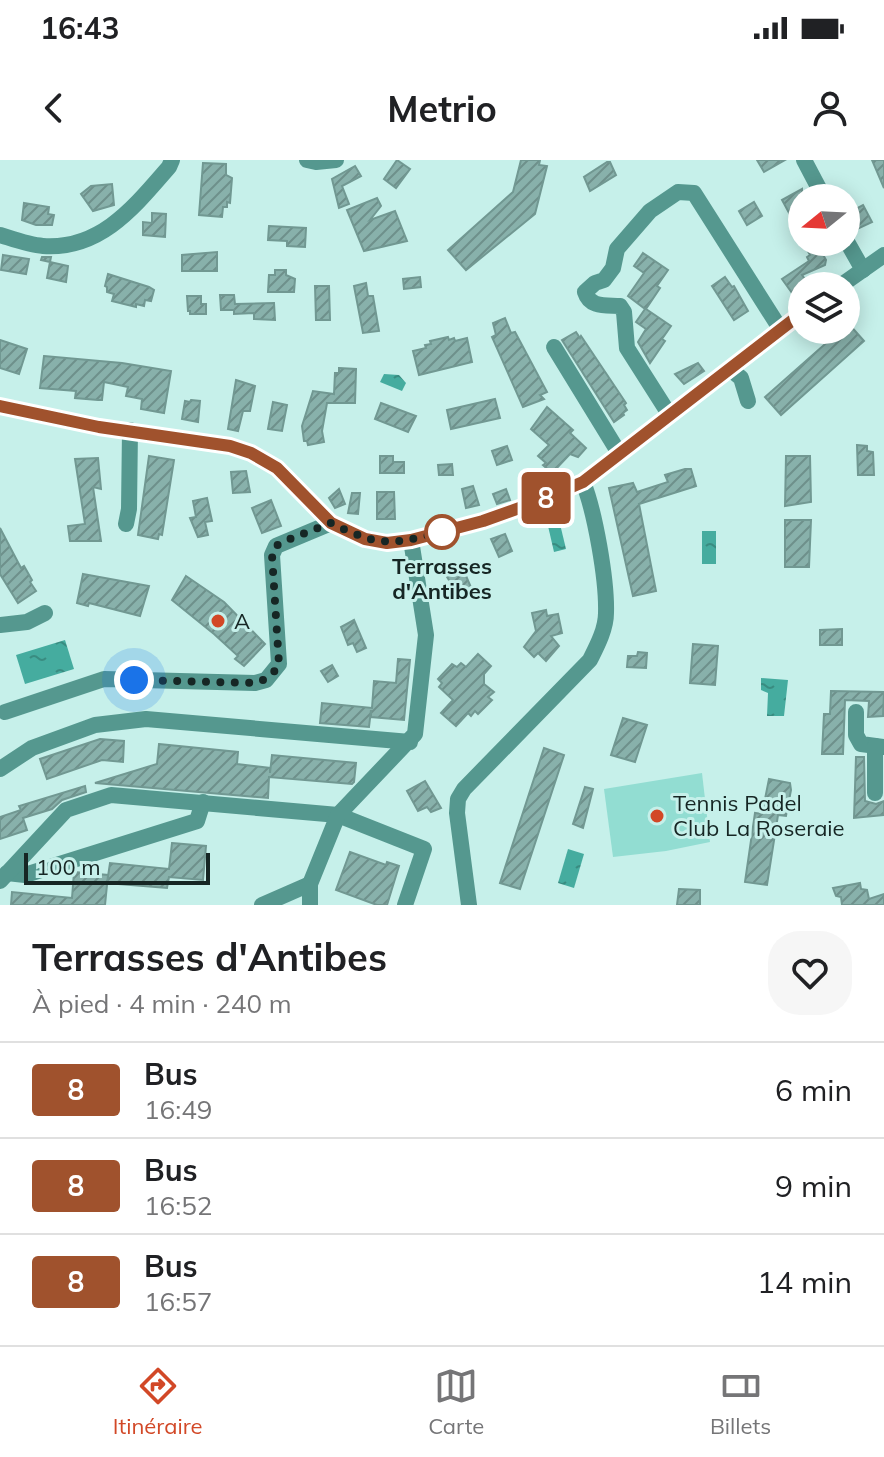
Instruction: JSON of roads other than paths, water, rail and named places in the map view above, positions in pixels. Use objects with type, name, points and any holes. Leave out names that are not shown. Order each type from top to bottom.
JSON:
[{"type":"street","points":[[0,235],[43,246],[89,240],[128,214],[172,160]]},
{"type":"street","points":[[307,160],[336,160]]},
{"type":"street","points":[[804,160],[817,184]]},
{"type":"street","points":[[669,414],[627,348],[624,312],[620,306],[597,305],[585,292],[604,280],[613,268],[617,249],[659,203],[678,192],[694,193],[781,330]]},
{"type":"street","points":[[860,252],[876,266]]},
{"type":"street","points":[[0,406],[85,424],[230,446],[251,453],[277,468],[331,523],[365,539],[387,543],[411,540],[483,521],[583,482],[788,324]]},
{"type":"street","points":[[554,347],[619,453]]},
{"type":"street","points":[[730,369],[741,378],[748,401]]},
{"type":"street","points":[[126,524],[130,430]]},
{"type":"street","points":[[469,905],[457,813],[458,799],[464,789],[590,660],[607,615],[592,504],[583,482]]},
{"type":"street","points":[[5,712],[104,679],[255,683],[266,680],[279,664],[272,555],[276,546],[331,523]]},
{"type":"street","points":[[310,905],[310,884],[338,815],[415,734],[426,635],[411,540]]},
{"type":"street","points":[[0,625],[27,622],[45,613]]},
{"type":"street","points":[[856,712],[856,735],[861,744],[880,746],[875,793]]},
{"type":"street","points":[[0,769],[32,748],[95,725],[146,719],[410,742]]},
{"type":"street","points":[[3,877],[66,810],[111,795],[338,815],[424,849],[405,905]]},
{"type":"street","points":[[3,877],[25,875],[197,821],[203,802]]},
{"type":"street","points":[[262,905],[310,884]]},
{"type":"water","points":[[384,374],[399,375],[406,383],[402,391],[380,382]]},
{"type":"water","points":[[560,524],[566,549],[554,552],[548,526]]},
{"type":"water","points":[[702,531],[716,531],[716,564],[702,564]]},
{"type":"water","points":[[65,640],[74,669],[25,684],[16,655]]},
{"type":"water","points":[[761,678],[788,680],[784,716],[767,716],[768,693],[761,690]]},
{"type":"water","points":[[568,849],[584,854],[574,888],[558,883]]},
{"type":"place","name":"Terrasses d'Antibes","points":[[442,532]]},
{"type":"place","name":"A","points":[[218,621]]},
{"type":"place","name":"Tennis Padel Club La Roseraie","points":[[657,816]]}]
